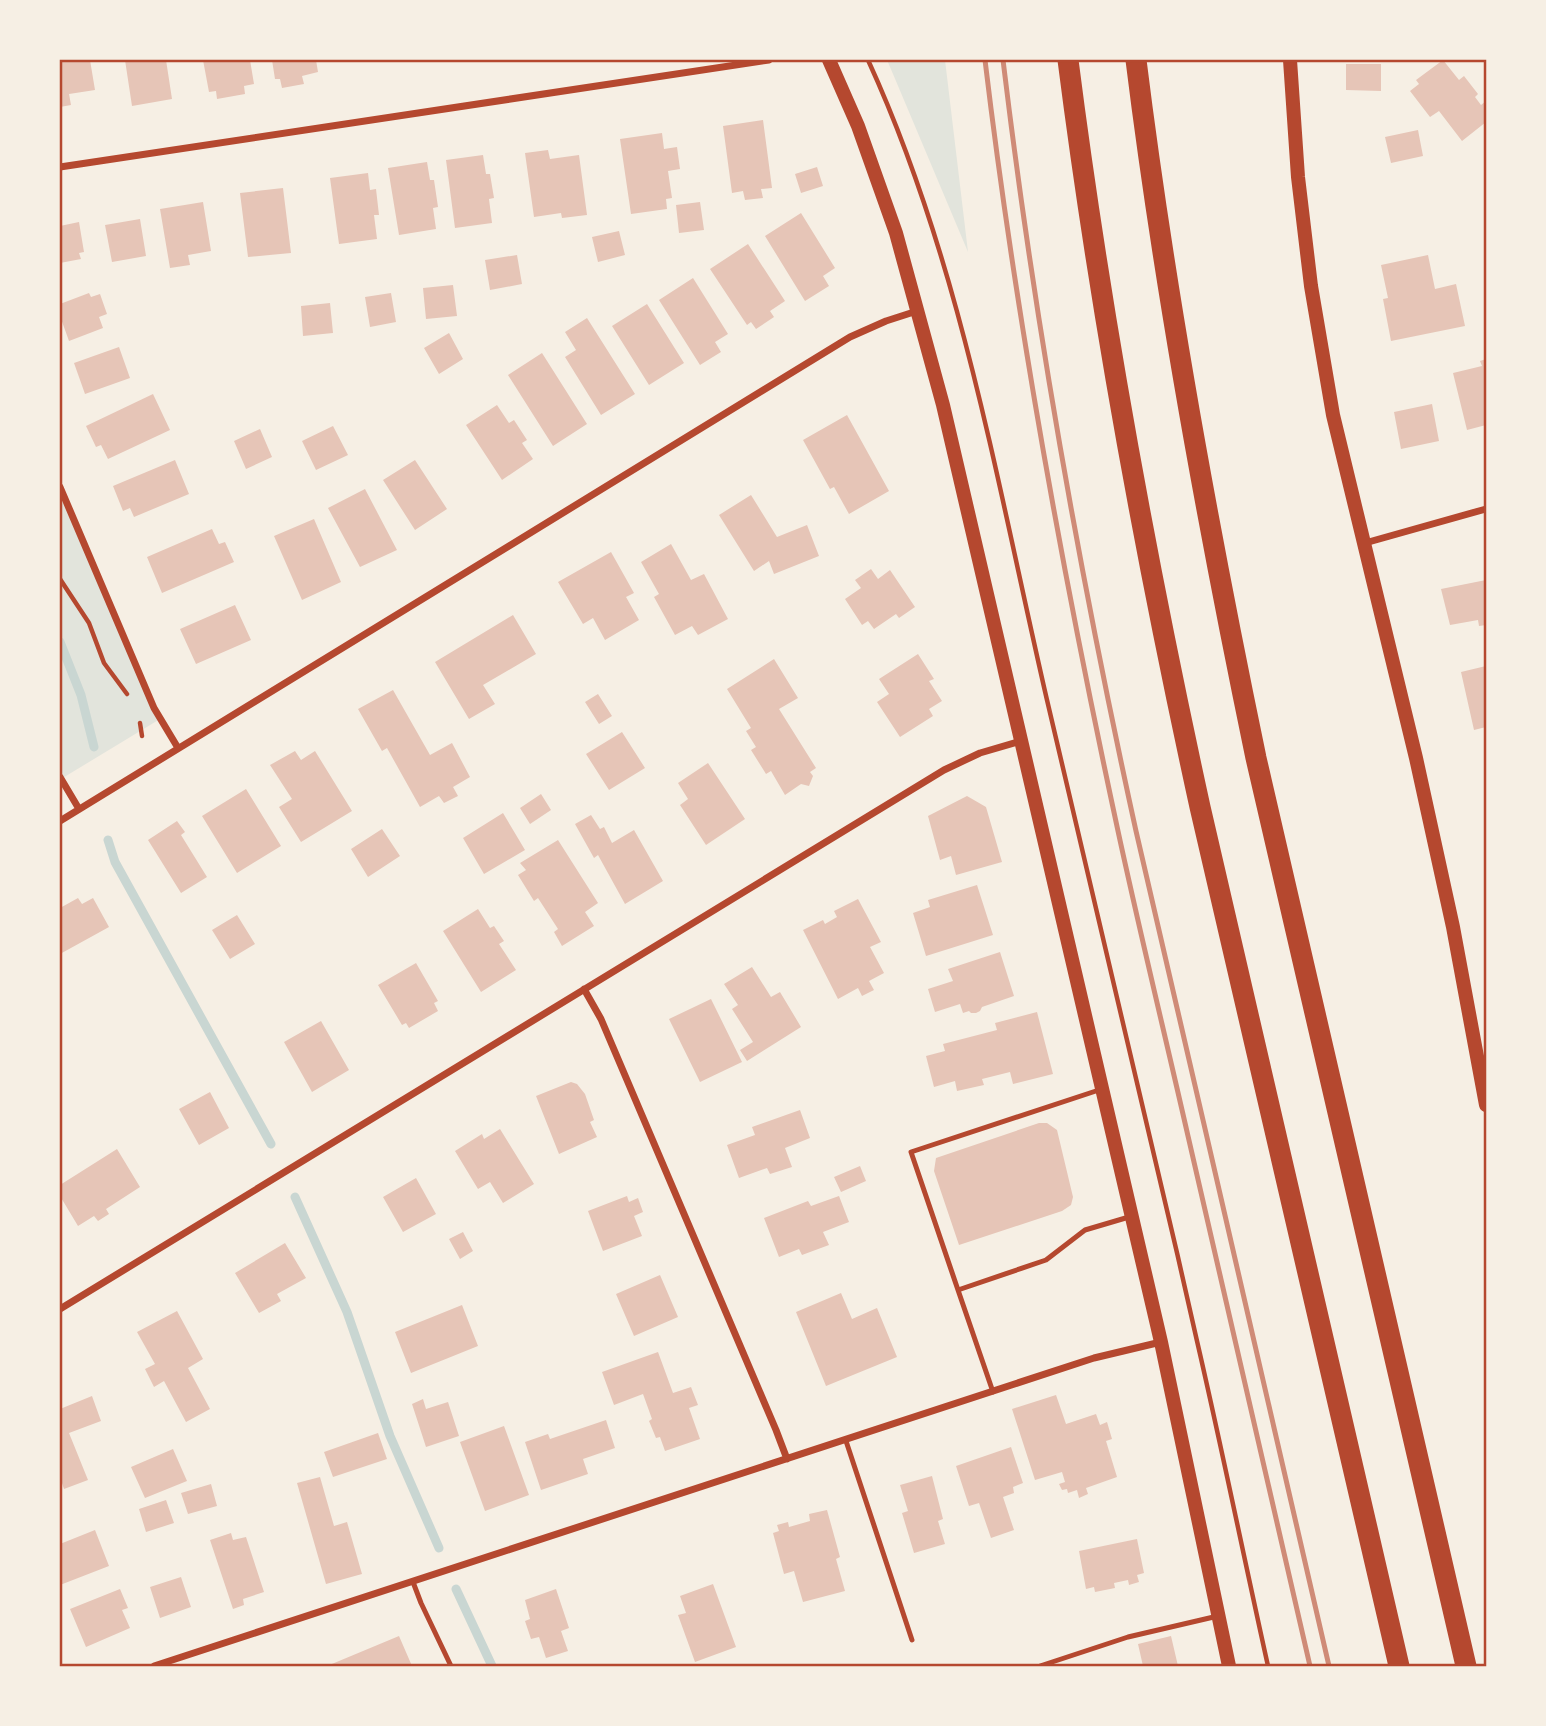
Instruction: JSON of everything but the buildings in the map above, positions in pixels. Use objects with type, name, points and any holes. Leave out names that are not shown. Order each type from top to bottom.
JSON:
[{"type":"highway","points":[[1068,60],[1114,370],[1173,683],[1399,1667]]},
{"type":"highway","points":[[1136,60],[1154,195],[1189,414],[1256,758],[1466,1667]]},
{"type":"main road","points":[[829,60],[858,127],[896,233],[943,405],[1161,1342],[1229,1667]]},
{"type":"main road","points":[[1290,60],[1298,177],[1311,286],[1333,415],[1436,846],[1486,1105]]},
{"type":"street","points":[[60,167],[769,60]]},
{"type":"street","points":[[60,821],[850,338],[886,321],[918,311]]},
{"type":"street","points":[[60,487],[154,708],[178,748]]},
{"type":"street","points":[[1365,543],[1486,509]]},
{"type":"street","points":[[60,1309],[944,770],[980,753],[1021,741]]},
{"type":"street","points":[[60,777],[79,809]]},
{"type":"street","points":[[584,989],[601,1019],[787,1459]]},
{"type":"street","points":[[154,1667],[1094,1358],[1161,1342]]},
{"type":"lane","points":[[993,1392],[911,1152],[1102,1090]]},
{"type":"lane","points":[[958,1290],[1046,1260],[1085,1230],[1132,1216]]},
{"type":"lane","points":[[846,1441],[912,1640]]},
{"type":"lane","points":[[413,1582],[451,1667]]},
{"type":"lane","points":[[1040,1667],[1128,1637],[1218,1616]]},
{"type":"path","points":[[868,60],[921,190],[974,372],[1046,695],[1200,1352],[1268,1667]]},
{"type":"path","points":[[60,579],[89,623],[104,663],[129,697]]},
{"type":"path","points":[[140,719],[142,736]]},
{"type":"shaded area","points":[[887,60],[945,60],[968,252],[893,74]]},
{"type":"shaded area","points":[[60,484],[160,719],[61,779],[60,776]]},
{"type":"waterway","points":[[60,642],[81,695],[94,747]]},
{"type":"waterway","points":[[108,840],[115,862],[271,1144]]},
{"type":"waterway","points":[[295,1197],[347,1312],[390,1436],[439,1548]]},
{"type":"waterway","points":[[456,1589],[492,1666]]},
{"type":"railway","points":[[985,60],[1011,254],[1042,447],[1098,735],[1135,907],[1310,1666]]},
{"type":"railway","points":[[1003,60],[1044,350],[1096,639],[1136,831],[1329,1666]]}]
